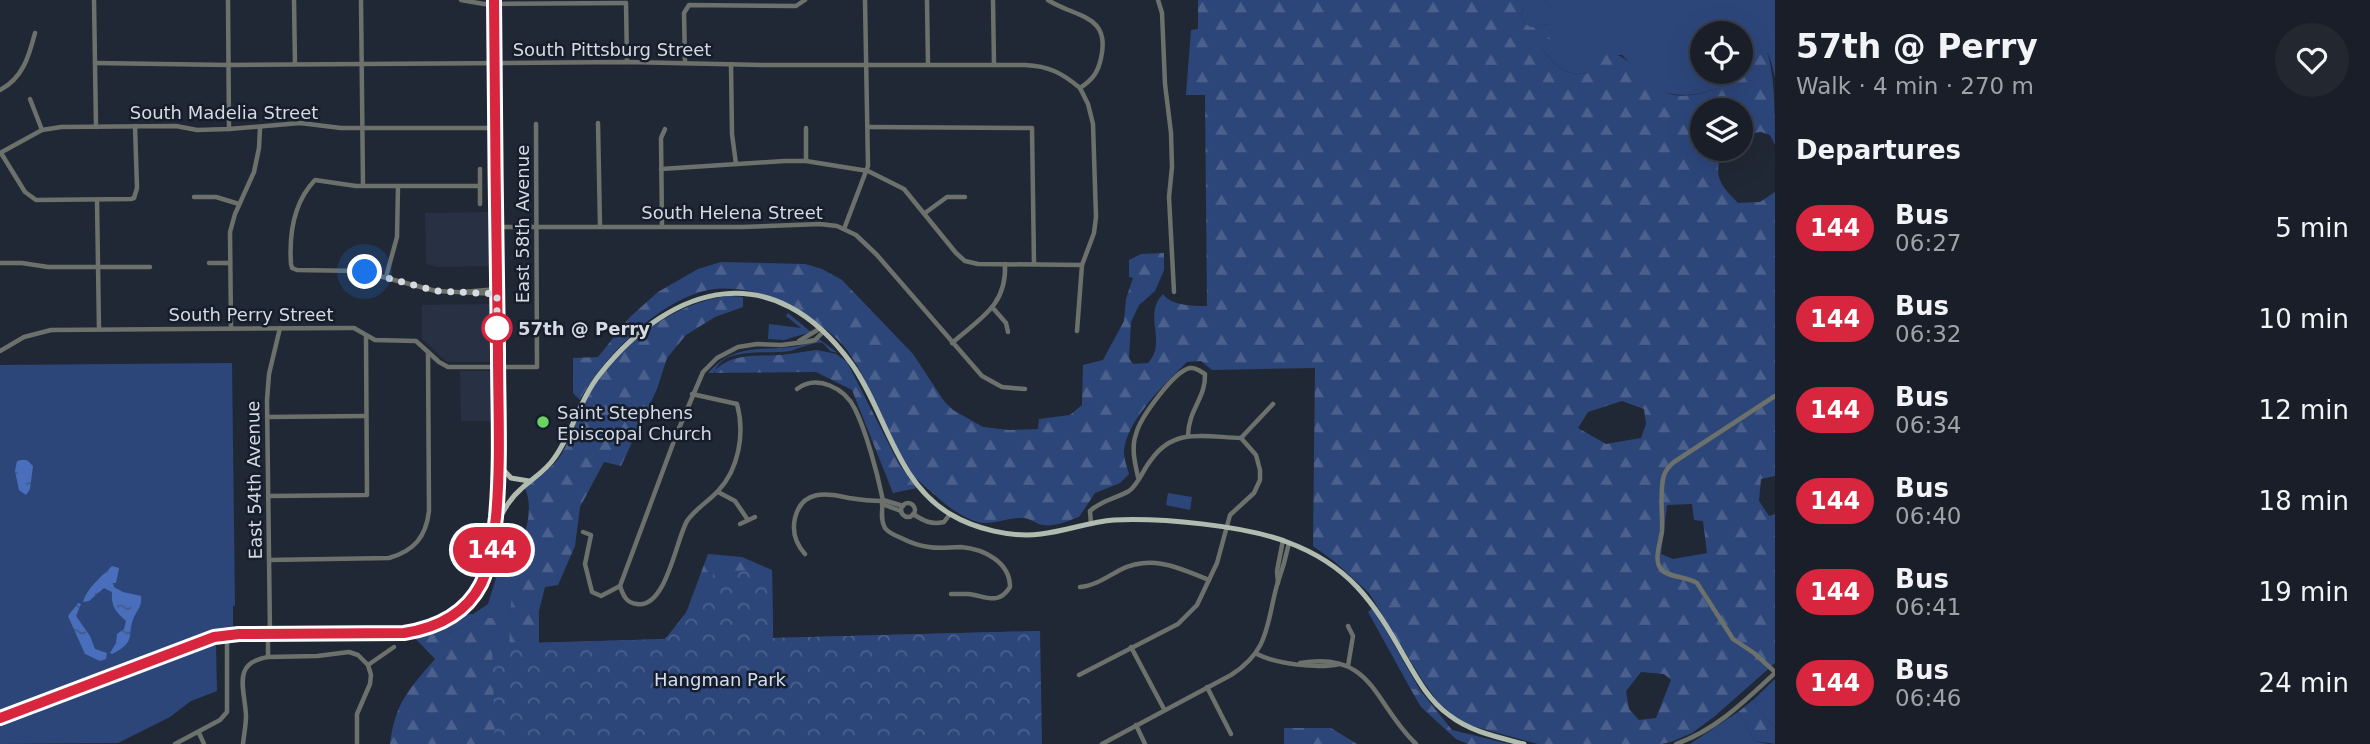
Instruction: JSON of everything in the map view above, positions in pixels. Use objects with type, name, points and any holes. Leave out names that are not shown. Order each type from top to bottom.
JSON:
[{"type":"main road","points":[[0,718],[202,640],[227,635],[404,633],[429,628],[450,618],[467,604],[480,585],[491,555],[500,465],[494,2]]},
{"type":"main road","points":[[494,528],[512,498],[555,457],[582,402],[599,375],[634,339],[674,308],[712,295],[750,295],[790,308],[821,331],[844,354],[859,376],[909,473],[950,514],[994,530],[1026,535],[1140,519],[1227,529],[1286,542],[1312,552],[1355,582],[1374,605],[1427,691],[1449,716],[1475,731],[1524,744]]},
{"type":"main road","points":[[500,465],[511,478],[532,481]]},
{"type":"street","points":[[94,0],[96,127]]},
{"type":"street","points":[[228,0],[229,129]]},
{"type":"street","points":[[294,0],[295,64]]},
{"type":"street","points":[[361,0],[363,186]]},
{"type":"street","points":[[461,0],[626,1],[627,62]]},
{"type":"street","points":[[844,229],[867,171],[865,0]]},
{"type":"street","points":[[927,0],[928,65]]},
{"type":"street","points":[[993,0],[994,65]]},
{"type":"street","points":[[1048,0],[1093,21],[1101,28],[1104,40],[1098,71],[1091,81],[1080,89],[1088,103],[1093,124],[1096,218],[1094,233],[1082,265],[1077,331]]},
{"type":"street","points":[[1158,0],[1163,13],[1165,84],[1171,133],[1169,197],[1174,292]]},
{"type":"street","points":[[685,63],[684,13],[687,7],[695,4],[796,6],[804,1]]},
{"type":"street","points":[[0,90],[17,77],[29,57],[35,33]]},
{"type":"street","name":"South Pittsburg Street","points":[[95,62],[229,65],[627,62],[1036,65],[1063,74],[1080,89]]},
{"type":"street","points":[[731,64],[732,134],[736,164]]},
{"type":"street","points":[[30,99],[42,130]]},
{"type":"street","name":"South Madelia Street","points":[[1,153],[42,130],[96,127],[183,126],[194,130],[260,128],[300,123],[337,128],[495,128]]},
{"type":"street","points":[[598,123],[600,227]]},
{"type":"street","name":"East 58th Avenue","points":[[536,124],[537,367]]},
{"type":"street","points":[[1,153],[25,192],[32,198],[42,201],[134,198],[135,126]]},
{"type":"street","points":[[868,127],[1031,128],[1034,264]]},
{"type":"street","points":[[231,327],[230,232],[254,172],[260,128]]},
{"type":"street","points":[[806,128],[806,161]]},
{"type":"street","points":[[662,226],[661,138],[665,129]]},
{"type":"street","points":[[661,169],[806,161],[867,171],[900,186],[962,259],[971,263],[1082,265]]},
{"type":"street","points":[[480,169],[481,204]]},
{"type":"street","points":[[480,186],[363,186],[315,180],[302,199],[292,223],[292,268],[354,270],[436,291],[497,291]]},
{"type":"street","points":[[386,277],[397,237],[398,186]]},
{"type":"street","points":[[194,197],[216,197],[239,204]]},
{"type":"street","points":[[925,214],[947,197],[965,197]]},
{"type":"street","points":[[97,200],[99,329]]},
{"type":"street","name":"South Helena Street","points":[[496,227],[750,227],[820,224],[844,229],[856,235],[877,255],[972,366],[1002,387],[1025,389]]},
{"type":"street","points":[[0,263],[48,267],[150,267]]},
{"type":"street","points":[[209,263],[230,263]]},
{"type":"street","points":[[952,343],[1001,296],[1005,286],[1005,264]]},
{"type":"street","points":[[992,307],[1006,323],[1008,332]]},
{"type":"street","name":"South Perry Street","points":[[0,352],[37,332],[231,327],[354,328],[375,340],[414,340],[440,363],[449,367],[537,367]]},
{"type":"street","name":"East 54th Avenue","points":[[268,657],[267,387],[280,328]]},
{"type":"street","points":[[692,394],[732,402],[738,406],[738,453],[732,471],[718,492],[689,519],[662,586],[653,600],[640,605],[630,602],[623,595],[620,586],[692,394],[703,372],[728,351],[748,345],[798,342],[821,331]]},
{"type":"street","points":[[269,495],[367,495],[366,337]]},
{"type":"street","points":[[269,560],[389,558],[403,555],[418,543],[428,523],[429,511],[428,351]]},
{"type":"street","points":[[1138,478],[1134,444],[1141,422],[1178,373],[1190,368],[1205,374],[1206,386],[1194,407],[1188,435]]},
{"type":"street","points":[[797,389],[810,382],[823,383],[846,396],[854,408],[883,501],[882,519],[885,528],[912,544],[958,547],[983,553],[1003,566],[1008,573],[1010,587],[999,599],[951,594]]},
{"type":"street","points":[[1676,744],[1728,716],[1775,673],[1754,653],[1733,639],[1697,583],[1660,568],[1658,561],[1666,470],[1674,462],[1775,396]]},
{"type":"street","points":[[1241,438],[1273,404]]},
{"type":"street","points":[[267,417],[365,416]]},
{"type":"street","points":[[1079,675],[1178,624],[1197,605],[1217,563],[1230,515],[1254,493],[1260,480],[1256,455],[1241,438],[1188,435],[1161,445],[1130,490],[1099,502],[1090,511],[1091,524]]},
{"type":"street","points":[[718,492],[735,501],[748,520]]},
{"type":"street","points":[[805,554],[797,545],[794,522],[803,502],[812,496],[824,493],[865,501],[883,501],[902,508],[906,517],[914,514]]},
{"type":"street","points":[[902,508],[908,503],[912,505],[914,514]]},
{"type":"street","points":[[914,514],[924,522],[935,524],[944,522],[950,514]]},
{"type":"street","points":[[740,524],[755,517]]},
{"type":"street","points":[[583,532],[592,535],[585,564],[592,592],[601,596],[620,586]]},
{"type":"street","points":[[1102,744],[1245,666],[1257,654],[1267,634],[1278,584],[1277,571],[1286,542]]},
{"type":"street","points":[[1080,587],[1089,586],[1127,567],[1145,562],[1169,564],[1209,580]]},
{"type":"street","points":[[1348,626],[1353,636],[1348,666]]},
{"type":"street","points":[[175,744],[225,717],[227,635]]},
{"type":"street","points":[[368,665],[394,647]]},
{"type":"street","points":[[1131,647],[1164,709]]},
{"type":"street","points":[[243,744],[246,716],[242,676],[248,665],[268,657],[349,652],[358,655],[368,665],[371,675],[357,714],[357,744]]},
{"type":"street","points":[[1257,654],[1269,661],[1348,666],[1364,676],[1401,730],[1416,744]]},
{"type":"street","points":[[1207,687],[1231,734]]},
{"type":"street","points":[[1136,725],[1145,744]]},
{"type":"street","points":[[199,733],[204,744]]},
{"type":"shaded area","points":[[491,212],[492,266],[437,267],[426,264],[425,213]]},
{"type":"shaded area","points":[[492,304],[493,357],[490,362],[447,362],[422,339],[422,305]]},
{"type":"shaded area","points":[[460,371],[488,371],[492,374],[494,421],[461,421]]},
{"type":"green space","points":[[1198,0],[1544,0],[1548,4],[1525,5],[1521,14],[1524,23],[1531,27],[1549,24],[1560,32],[1561,39],[1543,39],[1541,47],[1561,68],[1573,73],[1589,73],[1600,56],[1610,53],[1627,61],[1665,92],[1681,96],[1727,84],[1753,84],[1753,40],[1765,48],[1773,80],[1775,145],[1770,135],[1753,133],[1753,98],[1690,98],[1690,161],[1719,161],[1719,179],[1738,203],[1760,202],[1775,192],[1775,476],[1761,479],[1759,501],[1769,516],[1775,514],[1775,663],[1692,733],[1661,744],[1538,744],[1469,725],[1438,702],[1369,593],[1313,546],[1315,368],[1212,370],[1201,361],[1187,362],[1148,403],[1131,428],[1124,452],[1129,474],[1120,483],[1095,493],[1079,517],[1047,525],[1023,518],[981,523],[944,503],[921,483],[899,455],[862,374],[842,344],[805,314],[762,294],[739,289],[715,289],[675,303],[655,315],[619,348],[603,365],[580,400],[573,393],[573,358],[598,357],[630,317],[658,292],[698,269],[721,262],[805,264],[822,269],[842,280],[913,354],[953,410],[983,427],[1009,430],[1038,429],[1039,419],[1070,415],[1082,405],[1083,365],[1103,360],[1124,321],[1126,299],[1133,278],[1129,277],[1129,260],[1141,254],[1164,253],[1164,270],[1155,291],[1139,305],[1131,322],[1129,358],[1133,364],[1148,363],[1154,355],[1155,311],[1163,294],[1177,303],[1207,306],[1205,95],[1186,95],[1191,30],[1198,29]],"holes":[[[1622,401],[1644,409],[1646,424],[1641,438],[1606,444],[1578,428],[1588,412]],[[1692,504],[1694,520],[1703,521],[1707,553],[1673,559],[1661,554],[1667,505]],[[1641,672],[1664,674],[1671,680],[1656,718],[1639,720],[1629,709],[1626,691]]]},
{"type":"green space","points":[[1544,0],[1775,0],[1775,78],[1766,51],[1753,40],[1753,21],[1690,21],[1690,84],[1726,84],[1702,93],[1682,95],[1662,91],[1649,83],[1622,55],[1602,55],[1590,73],[1573,73],[1556,64],[1541,47],[1542,39],[1560,39],[1549,24],[1531,27],[1524,23],[1521,14],[1525,5],[1547,3]]},
{"type":"green space","points":[[730,296],[743,297],[743,307],[715,317],[686,335],[667,358],[657,389],[621,466],[604,462],[580,507],[575,546],[558,585],[545,587],[539,611],[539,643],[665,639],[686,613],[708,554],[742,557],[772,570],[773,638],[1040,631],[513,744],[511,610],[516,566],[528,517],[525,488],[549,469],[561,455],[591,391],[617,357],[633,342],[650,328],[689,306]]},
{"type":"green space","points":[[788,313],[811,332],[784,340],[768,339],[769,324],[801,328],[786,316]]},
{"type":"green space","points":[[819,339],[838,353],[819,343],[790,351],[748,353],[727,358],[719,364],[714,373],[708,373],[721,361],[734,354],[748,350],[804,345]]},
{"type":"green space","points":[[817,350],[836,354],[847,362],[899,464],[917,488],[893,493],[852,390],[816,372],[714,371],[722,364],[740,357]]},
{"type":"green space","points":[[232,363],[235,606],[233,631],[218,633],[217,691],[191,701],[170,717],[118,743],[0,744],[0,365]]},
{"type":"green space","points":[[1168,493],[1192,497],[1190,510],[1166,505]]},
{"type":"green space","points":[[492,561],[516,567],[510,618],[513,744],[478,618],[445,635],[427,635],[427,632],[459,615],[473,614],[488,604],[496,578],[490,571]]},
{"type":"green space","name":"Hangman Park","points":[[772,570],[773,638],[1040,631],[1042,744],[495,744],[492,644],[667,639],[716,571]]},
{"type":"green space","points":[[1373,608],[1420,690],[1410,688],[1368,612]]},
{"type":"green space","points":[[478,618],[500,618],[503,744],[390,744],[395,718],[405,697],[435,659],[412,635],[427,632],[428,635],[445,635]]},
{"type":"green space","points":[[1775,679],[1775,727],[1753,700]]},
{"type":"green space","points":[[1410,688],[1420,690],[1452,730],[1509,744],[1468,744],[1456,739],[1421,707]]},
{"type":"green space","points":[[1753,700],[1775,727],[1775,744],[1755,741],[1738,712]]},
{"type":"green space","points":[[1738,712],[1755,741],[1768,744],[1690,744]]},
{"type":"green space","points":[[1284,728],[1331,728],[1357,744],[1284,744]]},
{"type":"water","points":[[27,460],[33,466],[30,489],[26,495],[19,490],[15,471],[17,461]]},
{"type":"water","points":[[112,566],[119,568],[114,587],[141,596],[141,599],[128,641],[112,654],[110,653],[116,643],[117,634],[124,629],[126,621],[115,609],[112,592],[104,588],[89,601],[83,602],[91,587]]},
{"type":"water","points":[[78,603],[81,604],[76,616],[90,636],[95,649],[107,653],[106,659],[100,661],[85,654],[68,616]]},
{"type":"bus line","name":"144","points":[[0,718],[202,640],[239,634],[404,633],[444,622],[472,599],[486,572],[491,555],[500,465],[494,0]]},
{"type":"place","name":"57th @ Perry","points":[[497,328]]},
{"type":"place","name":"Saint Stephens Episcopal Church","points":[[543,422]]},
{"type":"route","points":[[365,272],[436,291],[497,294],[497,331],[497,328]]}]
